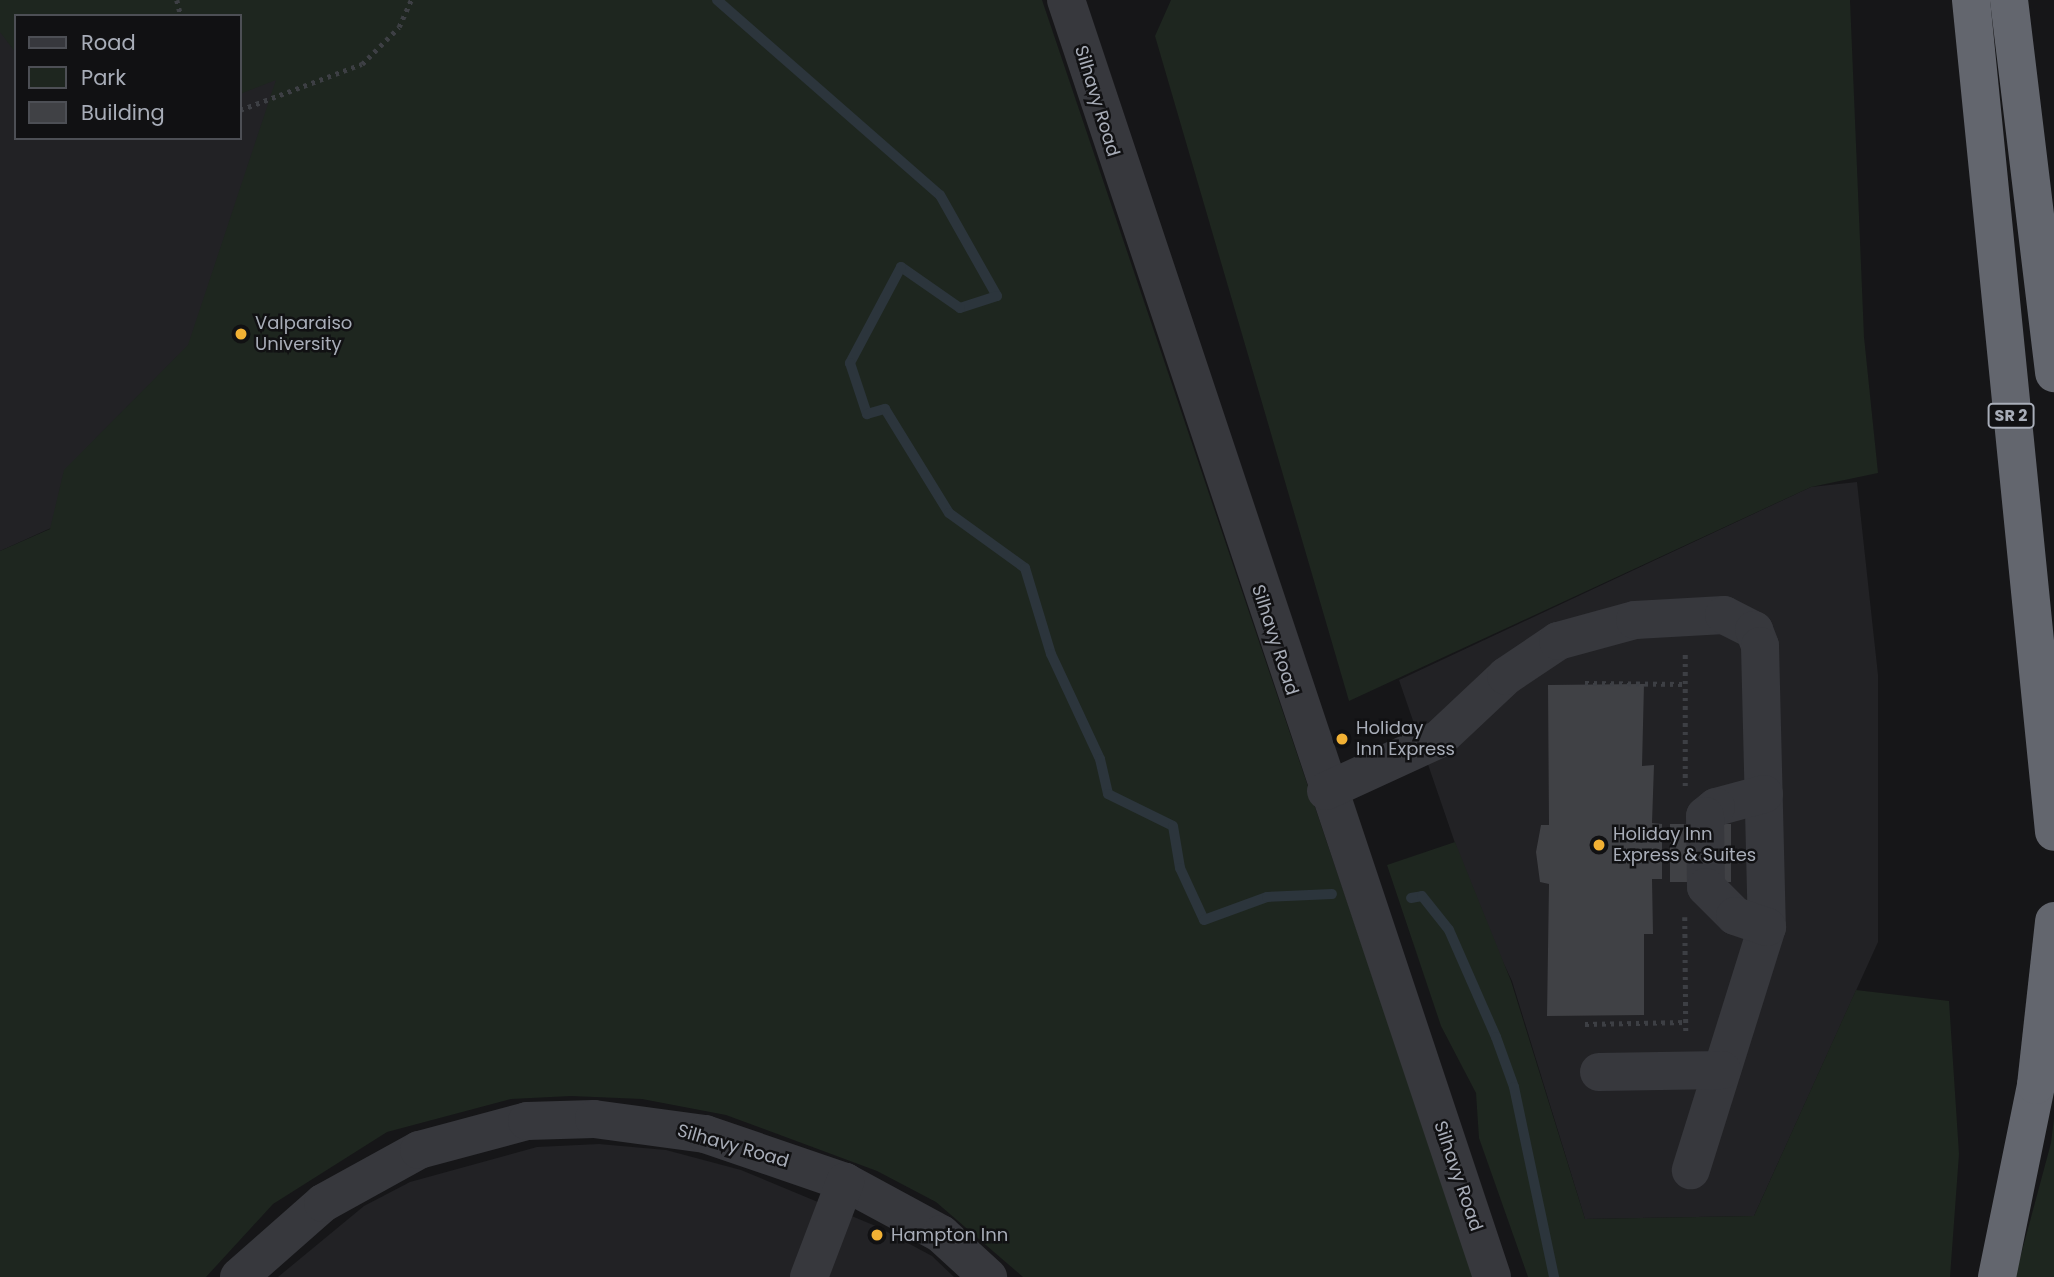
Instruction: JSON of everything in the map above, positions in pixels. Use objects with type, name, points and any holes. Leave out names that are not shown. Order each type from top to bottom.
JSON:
[{"type":"highway","name":"SR 2","points":[[1971,0],[2054,832]]},
{"type":"highway","points":[[2009,0],[2054,373]]},
{"type":"highway","points":[[1997,1277],[2036,1085],[2054,920]]},
{"type":"street","name":"Silhavy Road","points":[[1066,0],[1326,791],[1492,1277]]},
{"type":"street","points":[[1326,791],[1439,739],[1506,676],[1558,641],[1635,620],[1724,615],[1748,624],[1760,646],[1767,927],[1691,1170]]},
{"type":"street","points":[[1764,794],[1716,807],[1705,817],[1705,853],[1706,887],[1714,902],[1767,927]]},
{"type":"street","points":[[1599,1072],[1722,1070]]},
{"type":"street","name":"Silhavy Road","points":[[239,1277],[280,1236],[368,1174],[419,1150],[527,1121],[594,1119],[705,1134],[845,1182],[942,1234],[988,1277]]},
{"type":"street","points":[[809,1277],[845,1182]]},
{"type":"path","points":[[242,109],[362,64],[400,27],[411,0]]},
{"type":"path","points":[[1585,683],[1685,684]]},
{"type":"path","points":[[1585,1024],[1686,1022]]},
{"type":"shaded area","name":"Valparaiso University","points":[[0,0],[758,0],[916,137],[0,551]]},
{"type":"shaded area","points":[[1857,482],[1878,675],[1878,942],[1754,1216],[1585,1219],[1512,981],[1478,910],[1399,680],[1811,487]]},
{"type":"shaded area","points":[[599,1144],[666,1150],[741,1170],[878,1227],[932,1256],[954,1277],[278,1277],[364,1206],[410,1182],[537,1147]]},
{"type":"green space","points":[[0,0],[1042,0],[1474,1277],[1023,1277],[936,1202],[877,1171],[726,1115],[642,1099],[571,1096],[511,1099],[387,1132],[273,1204],[206,1277],[0,1277],[0,551],[50,529],[64,470],[188,345],[276,80],[242,93],[242,14],[14,14],[14,50],[0,32]]},
{"type":"green space","points":[[1171,0],[1850,0],[1864,337],[1878,473],[1811,487],[1349,701],[1155,36]]},
{"type":"green space","points":[[1455,842],[1511,981],[1585,1219],[1754,1216],[1856,990],[1949,1001],[1959,1154],[1950,1277],[1528,1277],[1479,1138],[1476,1093],[1441,1026],[1387,865]]},
{"type":"green space","points":[[2054,1118],[2054,1277],[2015,1277],[2051,1143]]},
{"type":"building","name":"Holiday Inn Express & Suites","points":[[1644,684],[1642,766],[1654,765],[1652,823],[1662,824],[1662,879],[1652,879],[1653,934],[1644,934],[1644,1015],[1547,1016],[1549,884],[1540,882],[1536,852],[1541,825],[1549,825],[1548,685]]},
{"type":"building","points":[[1670,824],[1731,824],[1731,882],[1670,882]]},
{"type":"waterway","points":[[717,0],[940,195],[997,296],[960,308],[901,267],[850,363],[867,414],[885,409],[949,513],[1025,568],[1051,654],[1100,759],[1108,794],[1173,826],[1180,868],[1204,920],[1267,897],[1332,894]]},
{"type":"waterway","points":[[1411,898],[1422,896],[1449,930],[1496,1037],[1514,1087],[1554,1277]]},
{"type":"place","name":"Valparaiso University","points":[[241,334]]},
{"type":"place","name":"Holiday Inn Express","points":[[1342,739]]},
{"type":"place","name":"Holiday Inn Express & Suites","points":[[1599,845]]},
{"type":"place","name":"Hampton Inn","points":[[877,1235]]}]
